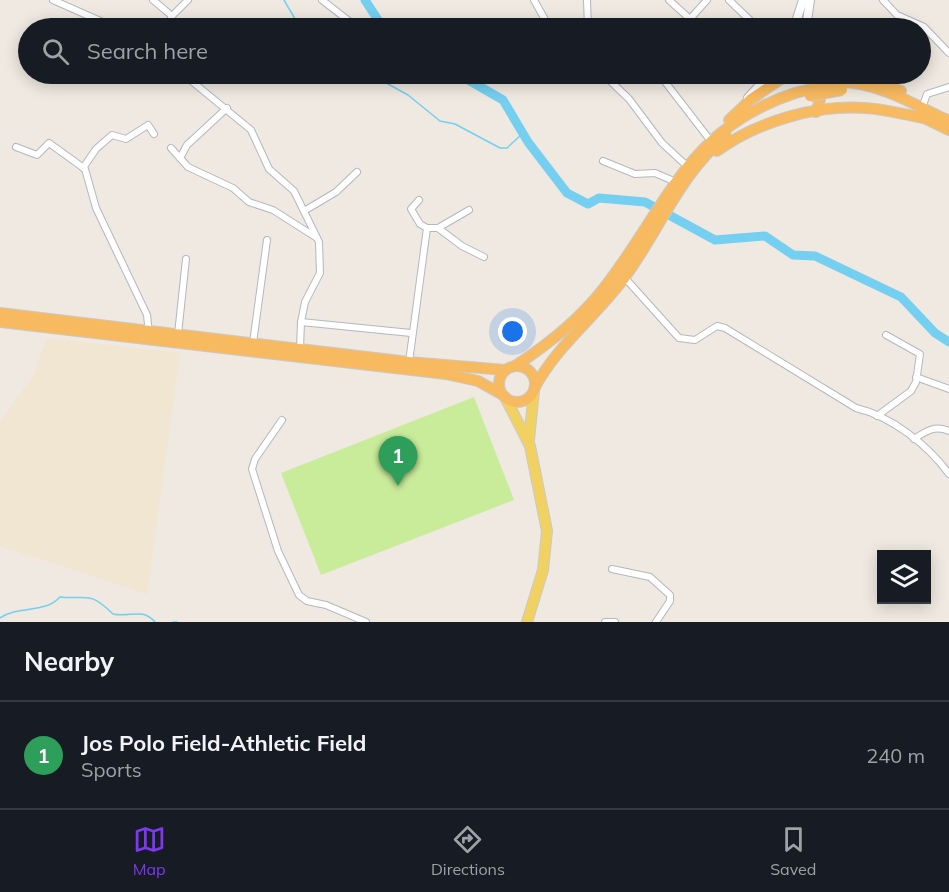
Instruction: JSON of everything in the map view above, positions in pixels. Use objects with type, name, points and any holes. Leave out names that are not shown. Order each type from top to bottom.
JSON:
[{"type":"highway","points":[[724,129],[738,110],[774,84]]},
{"type":"highway","points":[[816,84],[820,100],[816,112]]},
{"type":"highway","points":[[0,313],[149,336],[446,374],[472,379],[512,401],[523,401],[535,389],[554,357],[595,316],[625,278],[668,202],[676,182],[710,140],[724,129],[753,110],[796,96],[840,86],[862,84],[920,110]]},
{"type":"highway","points":[[883,84],[899,90],[920,110],[949,130]]},
{"type":"highway","points":[[840,86],[949,121]]},
{"type":"highway","points":[[668,202],[708,153],[733,130],[768,109],[796,96]]},
{"type":"highway","points":[[689,178],[716,152],[743,135],[783,119],[816,112],[869,108],[920,110]]},
{"type":"highway","points":[[504,396],[499,385],[510,368],[558,336],[581,315],[658,220]]},
{"type":"highway","points":[[0,322],[149,336],[178,334],[409,362],[510,368],[522,366],[532,373],[535,389]]},
{"type":"main road","points":[[526,622],[539,584],[547,544],[543,501],[530,446],[529,423],[535,389]]},
{"type":"main road","points":[[504,396],[530,446]]},
{"type":"street","points":[[53,0],[94,18]]},
{"type":"street","points":[[153,0],[172,16],[188,0]]},
{"type":"street","points":[[322,0],[345,18]]},
{"type":"street","points":[[534,0],[545,18]]},
{"type":"street","points":[[587,0],[588,18]]},
{"type":"street","points":[[669,0],[689,18]]},
{"type":"street","points":[[691,18],[707,0]]},
{"type":"street","points":[[729,0],[748,18]]},
{"type":"street","points":[[797,18],[803,0]]},
{"type":"street","points":[[807,18],[810,0]]},
{"type":"street","points":[[883,0],[897,15],[904,18]]},
{"type":"street","points":[[931,34],[949,52]]},
{"type":"street","points":[[196,84],[251,130],[269,169],[294,191],[317,238],[322,264],[320,273],[305,302],[301,322],[300,349]]},
{"type":"street","points":[[613,84],[629,99],[672,154],[687,166]]},
{"type":"street","points":[[667,84],[710,140]]},
{"type":"street","points":[[738,110],[761,84]]},
{"type":"street","points":[[920,110],[927,94],[949,87]]},
{"type":"street","points":[[180,158],[187,145],[227,108]]},
{"type":"street","points":[[83,168],[96,150],[112,135],[126,139],[148,125],[154,134]]},
{"type":"street","points":[[16,147],[37,155],[49,143],[83,168],[96,208],[147,315],[149,336]]},
{"type":"street","points":[[171,148],[188,167],[233,188],[249,202],[273,210],[317,238]]},
{"type":"street","points":[[603,160],[635,174],[655,173],[676,182]]},
{"type":"street","points":[[304,211],[336,192],[357,172]]},
{"type":"street","points":[[420,200],[411,209],[414,217],[427,228],[438,228],[468,210]]},
{"type":"street","points":[[409,362],[411,333],[427,228]]},
{"type":"street","points":[[438,228],[462,246],[484,257]]},
{"type":"street","points":[[253,344],[267,240]]},
{"type":"street","points":[[178,334],[186,260]]},
{"type":"street","points":[[625,278],[680,338],[694,340],[721,327],[855,408],[877,416],[914,439],[938,459],[949,474]]},
{"type":"street","points":[[301,322],[411,333]]},
{"type":"street","points":[[877,416],[911,391],[920,354],[886,335]]},
{"type":"street","points":[[916,377],[949,389]]},
{"type":"street","points":[[282,420],[255,459],[252,469],[287,575],[303,599],[366,622]]},
{"type":"street","points":[[914,439],[926,431],[938,428],[949,431]]},
{"type":"street","points":[[612,569],[651,577],[670,595],[670,602],[656,622]]},
{"type":"street","points":[[605,622],[615,622]]},
{"type":"shaded area","points":[[47,338],[180,353],[147,594],[0,546],[0,422],[33,376]]},
{"type":"green space","points":[[474,397],[514,500],[321,575],[281,473]]},
{"type":"waterway","points":[[284,0],[294,18]]},
{"type":"waterway","points":[[365,0],[377,18]]},
{"type":"waterway","points":[[388,84],[408,95],[440,121],[455,124],[500,148],[507,148],[523,133]]},
{"type":"waterway","points":[[475,84],[503,100],[528,142],[567,193],[588,204],[599,198],[645,202],[715,240],[765,236],[793,255],[815,256],[901,297],[935,333],[949,342]]},
{"type":"waterway","points":[[0,618],[7,614],[47,606],[60,597],[82,597],[93,599],[113,614],[140,614],[155,622]]},
{"type":"place","name":"Jos Polo Field-Athletic Field","points":[[398,486]]}]
